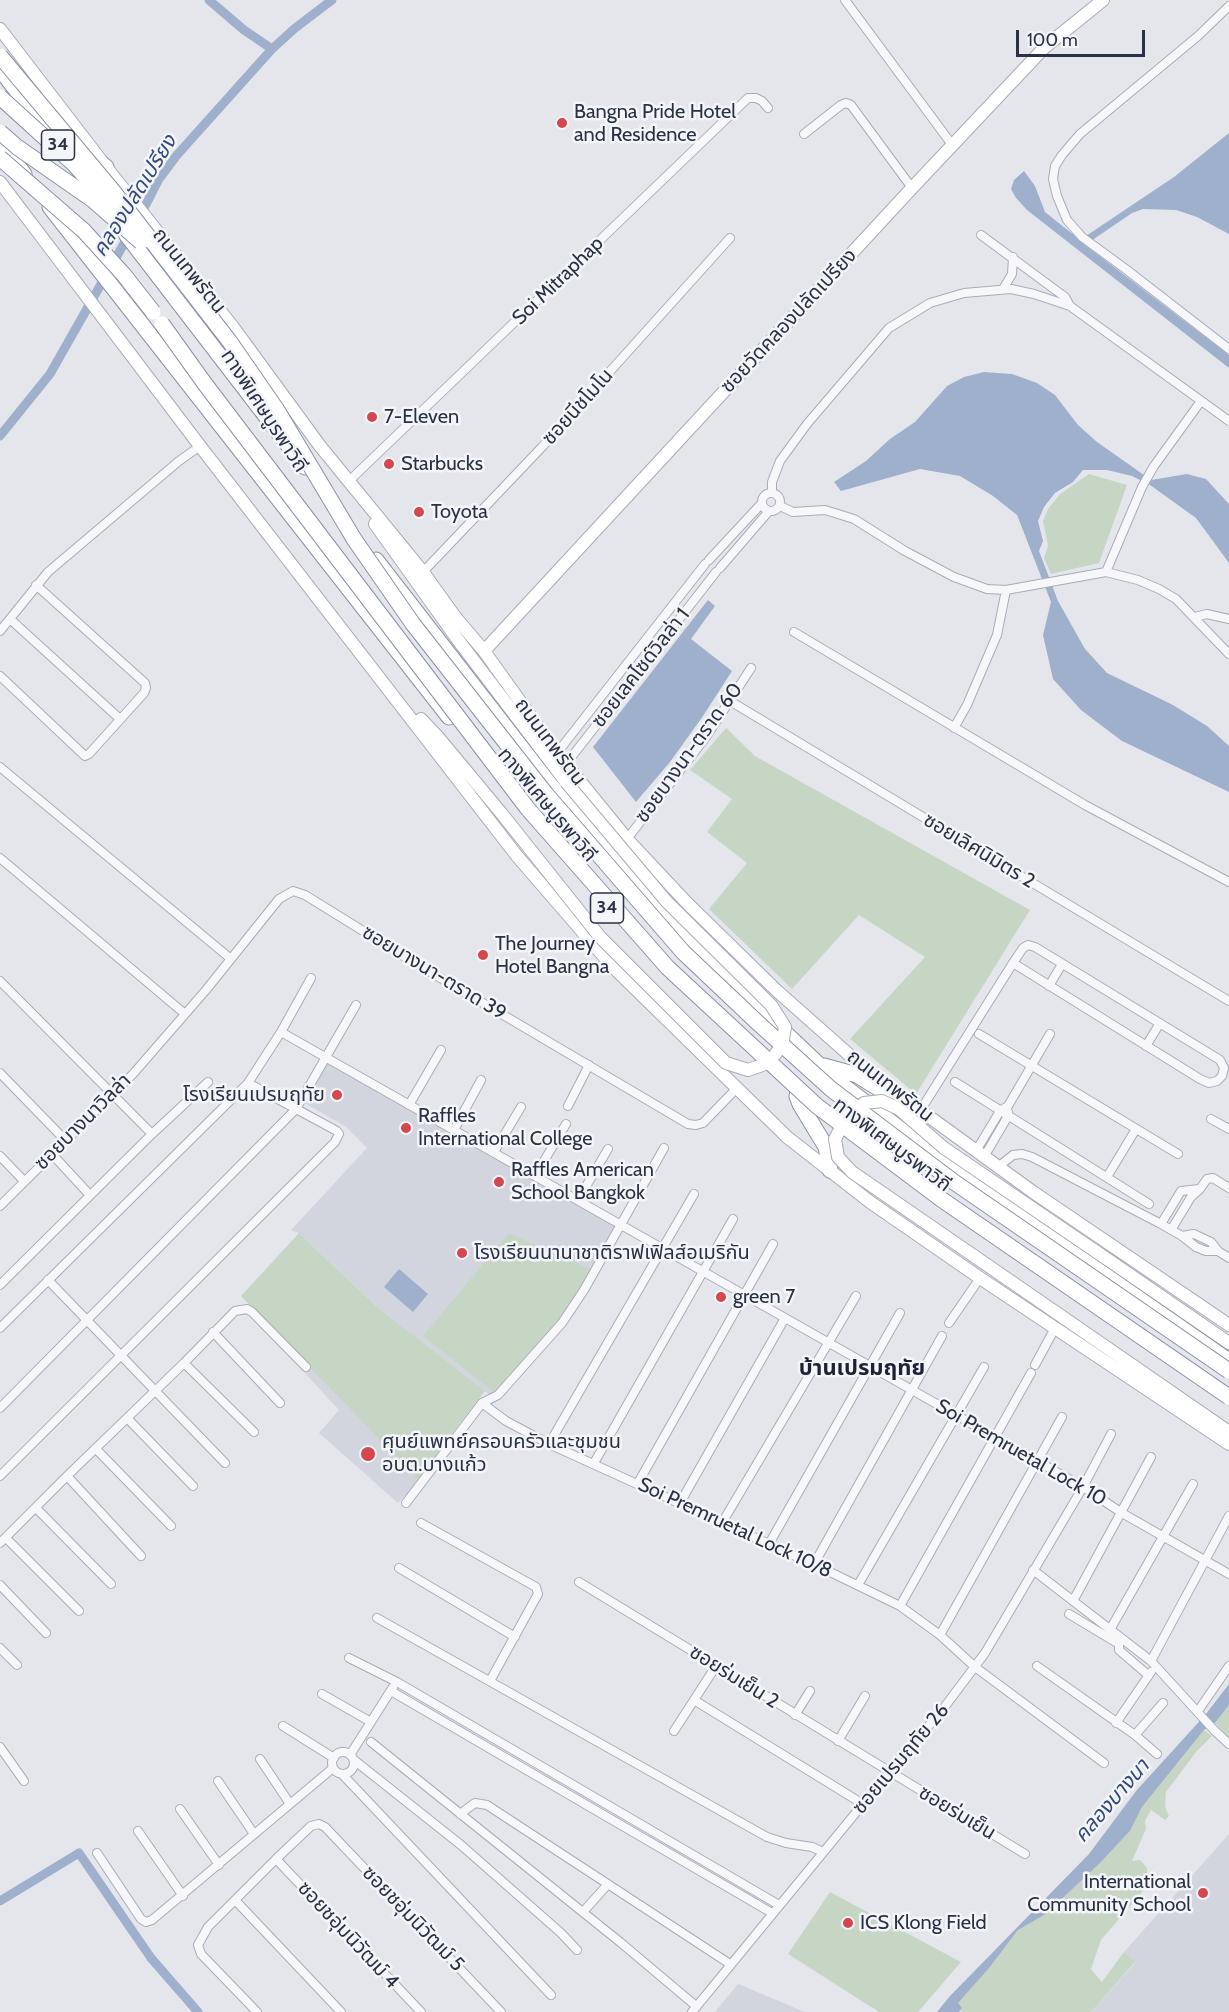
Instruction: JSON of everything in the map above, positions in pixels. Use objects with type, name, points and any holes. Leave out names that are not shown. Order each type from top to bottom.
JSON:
[{"type":"highway","points":[[0,56],[113,191],[230,342],[277,410],[354,539],[413,624],[546,794],[683,952],[831,1089],[954,1182],[1229,1371]]},
{"type":"highway","name":"ถนนเทพรัตน","points":[[0,69],[116,220],[137,243],[552,787],[691,944],[837,1081],[959,1174],[1229,1360]]},
{"type":"highway","name":"ทางพิเศษบูรพาวิถี","points":[[0,97],[75,165],[236,366],[270,415],[346,543],[407,629],[539,799],[677,958],[826,1095],[949,1188],[1229,1381]]},
{"type":"highway","points":[[34,113],[106,167]]},
{"type":"highway","points":[[0,132],[17,147],[93,200],[137,243]]},
{"type":"highway","name":"34","points":[[0,143],[524,813],[664,972],[813,1111],[938,1203],[1229,1403]]},
{"type":"highway","name":"ทางพิเศษบูรพาวิถี","points":[[0,158],[84,231],[124,275],[528,809],[668,968],[817,1106],[941,1199],[1229,1397]]},
{"type":"highway","points":[[818,1064],[857,1075],[888,1094],[898,1094]]},
{"type":"highway","points":[[797,1096],[826,1147],[830,1170]]},
{"type":"main road","name":"ซอยวัดคลองปลัดเปรียง","points":[[484,651],[1045,47],[1103,0]]},
{"type":"main road","name":"ถนนเทพรัตน","points":[[0,29],[233,327],[291,408],[484,651],[557,753],[627,839],[687,903],[776,990],[873,1076],[998,1167],[1229,1325]]},
{"type":"main road","name":"34","points":[[0,182],[200,446],[517,856],[613,967],[787,1137],[907,1228],[1229,1444]]},
{"type":"main road","points":[[362,496],[378,529],[458,640],[566,782],[667,902],[771,1005],[785,1027],[782,1046],[768,1063],[748,1070],[726,1063],[600,937],[438,737],[391,691]]},
{"type":"main road","points":[[1229,1343],[944,1148],[899,1109],[882,1101],[864,1103],[846,1118],[835,1139],[838,1157],[852,1172],[1229,1432]]},
{"type":"street","points":[[845,0],[953,146]]},
{"type":"street","points":[[1229,6],[1189,44],[1080,134],[1055,166],[1053,178],[1067,220],[1082,237],[1229,349]]},
{"type":"street","name":"Soi Mitraphap","points":[[349,481],[748,98],[756,98],[768,108]]},
{"type":"street","points":[[804,134],[841,105],[846,103],[850,105],[912,188]]},
{"type":"street","points":[[981,235],[1065,297],[1070,306]]},
{"type":"street","name":"ซอยนีชโมโน","points":[[423,572],[542,447],[730,238]]},
{"type":"street","points":[[1003,289],[1012,274],[1012,257]]},
{"type":"street","points":[[1229,421],[1070,306],[1034,294],[1003,289],[964,293],[930,303],[889,328],[807,424],[780,461],[772,482],[772,493],[781,500],[780,507],[793,512],[825,510],[854,519],[905,551],[954,577],[987,589],[1006,590],[1106,572],[1131,578],[1159,589],[1176,599],[1229,654]]},
{"type":"street","points":[[1106,572],[1142,487],[1154,466],[1201,400]]},
{"type":"street","points":[[0,631],[48,572],[179,461],[200,446]]},
{"type":"street","name":"ซอยเลคไซด์วิลล่า 1","points":[[557,753],[707,562],[762,503],[766,494],[772,493]]},
{"type":"street","points":[[762,503],[769,511]]},
{"type":"street","name":"ซอยเลคไซด์วิลล่า 1","points":[[566,764],[718,570],[769,511],[773,512],[780,507]]},
{"type":"street","points":[[717,552],[726,561]]},
{"type":"street","points":[[0,676],[86,756],[144,693],[146,683],[36,585]]},
{"type":"street","points":[[954,728],[967,705],[997,635],[1006,590]]},
{"type":"street","points":[[1195,617],[1207,614],[1229,619]]},
{"type":"street","points":[[10,619],[120,719]]},
{"type":"street","points":[[794,632],[1085,805],[1229,882]]},
{"type":"street","name":"ซอยบางนา-ตราด 60","points":[[627,839],[700,745],[751,668]]},
{"type":"street","name":"ซอยเลิศนิมิตร 2","points":[[730,701],[1229,1001]]},
{"type":"street","points":[[0,766],[231,959]]},
{"type":"street","points":[[0,858],[185,1014]]},
{"type":"street","name":"ซอยบางนา-ตราด 39","points":[[165,1037],[279,899],[293,891],[299,892],[688,1124],[703,1123],[737,1088]]},
{"type":"street","points":[[920,1111],[1013,963],[1023,948],[1028,945],[1035,947],[1220,1060],[1224,1068],[1222,1076],[1217,1081],[1209,1083],[1013,963]]},
{"type":"street","points":[[1049,986],[1062,964]]},
{"type":"street","points":[[0,1328],[248,1083],[281,1032],[311,978]]},
{"type":"street","points":[[0,981],[152,1134]]},
{"type":"street","points":[[0,1408],[296,1109],[356,1005]]},
{"type":"street","points":[[1146,1046],[1160,1023]]},
{"type":"street","name":"Soi Premruetal Lock 10","points":[[281,1032],[996,1437],[1229,1574]]},
{"type":"street","points":[[979,1034],[1178,1154]]},
{"type":"street","points":[[980,1154],[1050,1034]]},
{"type":"street","name":"ซอยบางนาวิลล่า","points":[[0,1206],[112,1094],[165,1037]]},
{"type":"street","points":[[410,1105],[441,1050]]},
{"type":"street","points":[[568,1106],[589,1065]]},
{"type":"street","points":[[0,1073],[66,1141]]},
{"type":"street","points":[[454,1130],[482,1080]]},
{"type":"street","points":[[0,1285],[152,1134],[208,1082]]},
{"type":"street","points":[[955,1082],[1005,1111],[1149,1204]]},
{"type":"street","points":[[0,1476],[335,1142],[339,1134],[336,1131],[248,1083]]},
{"type":"street","points":[[494,1152],[521,1107]]},
{"type":"street","points":[[1211,1119],[1229,1129]]},
{"type":"street","points":[[535,1176],[566,1124]]},
{"type":"street","points":[[1107,1178],[1136,1129]]},
{"type":"street","points":[[406,1503],[482,1403],[498,1395],[562,1323],[584,1290],[664,1148]]},
{"type":"street","points":[[578,1200],[608,1149]]},
{"type":"street","points":[[52,1154],[87,1192]]},
{"type":"street","points":[[998,1167],[1013,1155],[1022,1154],[1032,1157],[1161,1224],[1196,1246],[1206,1251],[1218,1251]]},
{"type":"street","points":[[0,1156],[24,1181]]},
{"type":"street","points":[[1171,1230],[1191,1197],[1207,1179],[1210,1178],[1229,1188]]},
{"type":"street","points":[[1161,1224],[1182,1191],[1200,1189]]},
{"type":"street","points":[[549,1444],[694,1194]]},
{"type":"street","points":[[594,1463],[733,1219]]},
{"type":"street","points":[[1182,1236],[1194,1234],[1211,1242],[1218,1251],[1229,1258]]},
{"type":"street","points":[[1196,1246],[1200,1237]]},
{"type":"street","points":[[638,1483],[773,1244]]},
{"type":"street","points":[[950,1323],[980,1278]]},
{"type":"street","points":[[48,1280],[225,1463]]},
{"type":"street","points":[[722,1523],[856,1296]]},
{"type":"street","points":[[79,1611],[3,1540],[235,1311],[247,1309],[252,1312],[306,1367]]},
{"type":"street","points":[[769,1544],[900,1313]]},
{"type":"street","points":[[680,1503],[785,1318]]},
{"type":"street","points":[[900,1606],[1055,1328]]},
{"type":"street","points":[[213,1332],[280,1403]]},
{"type":"street","points":[[814,1564],[942,1336]]},
{"type":"street","points":[[184,1363],[254,1432]]},
{"type":"street","points":[[858,1585],[984,1367]]},
{"type":"street","name":"Soi Premruetal Lock 10/8","points":[[482,1403],[506,1421],[549,1444],[814,1564],[900,1606],[940,1635],[975,1667],[1104,1763]]},
{"type":"street","points":[[940,1635],[1062,1417]]},
{"type":"street","points":[[128,1419],[193,1486]]},
{"type":"street","name":"ซอยเปรมฤทัย 26","points":[[694,2009],[940,1713],[975,1667],[1083,1487],[1111,1434]]},
{"type":"street","points":[[96,1449],[171,1526]]},
{"type":"street","points":[[1073,1601],[1151,1457]]},
{"type":"street","points":[[67,1476],[141,1556]]},
{"type":"street","points":[[1111,1628],[1193,1484]]},
{"type":"street","points":[[36,1508],[111,1584]]},
{"type":"street","points":[[1116,1723],[1148,1675],[1229,1516]]},
{"type":"street","points":[[421,1522],[536,1587],[538,1593],[490,1681]]},
{"type":"street","points":[[399,1568],[514,1637]]},
{"type":"street","points":[[1033,1570],[1111,1628],[1153,1664],[1229,1744]]},
{"type":"street","name":"ซอยร่มเย็น 2","points":[[579,1582],[889,1772]]},
{"type":"street","points":[[0,1584],[46,1633]]},
{"type":"street","points":[[1069,1614],[1119,1644],[1119,1650],[1148,1675]]},
{"type":"street","points":[[378,1618],[767,1837],[812,1847],[823,1852]]},
{"type":"street","points":[[0,1648],[17,1665]]},
{"type":"street","points":[[349,1658],[397,1682],[779,1905]]},
{"type":"street","points":[[674,1731],[716,1666]]},
{"type":"street","points":[[1037,1666],[1135,1735],[1157,1754]]},
{"type":"street","points":[[1199,1713],[1229,1666]]},
{"type":"street","points":[[342,1774],[351,1771],[352,1758],[371,1722],[397,1682]]},
{"type":"street","points":[[795,1714],[810,1690]]},
{"type":"street","points":[[391,1691],[772,1913]]},
{"type":"street","points":[[322,1694],[371,1722]]},
{"type":"street","points":[[838,1741],[865,1696]]},
{"type":"street","points":[[694,1700],[863,1804]]},
{"type":"street","points":[[1135,1735],[1163,1703]]},
{"type":"street","points":[[283,1726],[334,1758]]},
{"type":"street","points":[[490,1749],[495,1740]]},
{"type":"street","points":[[370,1742],[583,1912],[694,2009]]},
{"type":"street","points":[[0,1747],[24,1781]]},
{"type":"street","points":[[334,1758],[343,1752],[352,1758],[461,1845],[561,1933],[577,1950]]},
{"type":"street","points":[[98,1853],[141,1919],[146,1922],[152,1920],[333,1768],[334,1758]]},
{"type":"street","points":[[260,1759],[290,1804]]},
{"type":"street","points":[[333,1768],[342,1774],[551,1995]]},
{"type":"street","name":"ซอยร่มเย็น","points":[[889,1772],[1025,1854]]},
{"type":"street","points":[[218,1781],[254,1834]]},
{"type":"street","points":[[575,1798],[581,1789]]},
{"type":"street","points":[[460,1814],[475,1803],[487,1805],[730,1964]]},
{"type":"street","points":[[180,1809],[219,1865]]},
{"type":"street","name":"ซอยชอุ่มนิวัฒม์ 5","points":[[276,1859],[311,1826],[319,1824],[325,1827],[501,2012]]},
{"type":"street","points":[[138,1831],[183,1896]]},
{"type":"street","points":[[659,1847],[664,1838]]},
{"type":"street","points":[[257,2012],[201,1954],[198,1946],[208,1927],[276,1859]]},
{"type":"street","name":"ซอยชอุ่มนิวัฒม์ 4","points":[[276,1859],[421,2012]]},
{"type":"street","points":[[708,1876],[713,1866]]},
{"type":"street","points":[[583,1912],[608,1884]]},
{"type":"street","points":[[236,1900],[341,2012]]},
{"type":"shaded area","name":"โรงเรียนนานาชาติราฟเฟิลส์อเมริกัน","points":[[326,1058],[619,1227],[591,1273],[500,1393],[490,1395],[376,1306],[299,1233],[291,1230],[367,1148],[346,1127],[303,1102]]},
{"type":"shaded area","name":"ศุนย์แพทย์ครอบครัวและชุมชน อบต.บางแก้ว","points":[[308,1365],[419,1481],[398,1503],[319,1433],[339,1410],[302,1370]]},
{"type":"shaded area","name":"International Community School","points":[[1229,1834],[1229,2012],[1091,2012],[1135,1963],[1124,1952]]},
{"type":"shaded area","points":[[738,1984],[805,2012],[715,2012]]},
{"type":"green space","points":[[1089,474],[1127,485],[1099,563],[1051,574],[1044,558],[1048,546],[1043,521],[1048,509],[1060,494]]},
{"type":"green space","points":[[726,728],[755,756],[1030,910],[916,1094],[850,1039],[925,957],[859,915],[792,989],[709,909],[747,863],[707,832],[732,799],[690,770]]},
{"type":"green space","points":[[299,1233],[376,1306],[485,1391],[446,1441],[419,1481],[241,1296]]},
{"type":"green space","points":[[509,1233],[592,1270],[575,1305],[495,1393],[423,1336]]},
{"type":"green space","points":[[1229,1705],[1229,1737],[1215,1723]]},
{"type":"green space","points":[[1204,1730],[1212,1736],[1196,1752],[1166,1792],[1165,1807],[1169,1816],[1165,1820],[1151,1810],[1145,1821],[1146,1829],[1132,1861],[1140,1860],[1147,1868],[1148,1885],[1101,1940],[1091,1969],[1102,1982],[1124,1952],[1135,1962],[1091,2012],[960,2012],[962,2008],[957,2003],[990,1967],[1018,1930],[1046,1914],[1130,1831],[1142,1807]]},
{"type":"green space","name":"ICS Klong Field","points":[[830,1892],[961,1962],[918,2012],[879,2012],[788,1954]]},
{"type":"water","points":[[1229,133],[1229,234],[1197,217],[1176,210],[1143,209],[1132,213],[1085,245],[1229,355],[1229,368],[1027,210],[1011,189],[1014,180],[1024,171],[1035,186],[1045,212],[1080,240],[1174,177]]},
{"type":"water","points":[[984,372],[1012,374],[1037,383],[1055,395],[1078,425],[1097,442],[1151,480],[1187,474],[1206,479],[1229,504],[1229,563],[1196,518],[1150,485],[1132,476],[1107,470],[1083,470],[1073,482],[1055,493],[1044,507],[1038,521],[1043,541],[1039,551],[1058,601],[1085,649],[1107,673],[1173,705],[1207,726],[1229,746],[1229,792],[1122,741],[1081,710],[1053,679],[1043,635],[1051,602],[1017,515],[993,496],[960,476],[920,469],[841,491],[834,482],[866,461],[890,439],[915,422],[947,386],[964,377]]},
{"type":"water","points":[[708,600],[715,606],[691,639],[732,671],[670,762],[636,802],[593,747]]},
{"type":"water","points":[[399,1269],[428,1294],[413,1312],[384,1287]]},
{"type":"water","points":[[1229,1684],[1229,1705],[1215,1723],[1204,1730],[1142,1807],[1130,1831],[1046,1914],[1018,1930],[990,1967],[958,2003],[962,2008],[959,2012],[937,2012],[1089,1854],[1136,1791],[1206,1714]]},
{"type":"waterway","points":[[209,0],[244,30],[272,49]]},
{"type":"waterway","name":"คลองปลัดเปรียง","points":[[140,216],[159,179],[177,155],[272,49],[332,0]]},
{"type":"waterway","name":"คลองปลัดเปรียง","points":[[0,436],[50,374],[130,233]]},
{"type":"waterway","points":[[0,1901],[79,1853],[151,1958],[198,2012]]},
{"type":"place","name":"Bangna Pride Hotel and Residence","points":[[562,123]]},
{"type":"place","name":"7-Eleven","points":[[372,417]]},
{"type":"place","name":"Starbucks","points":[[389,464]]},
{"type":"place","name":"Toyota","points":[[419,512]]},
{"type":"place","name":"The Journey Hotel Bangna","points":[[483,955]]},
{"type":"place","name":"โรงเรียนเปรมฤทัย","points":[[337,1095]]},
{"type":"place","name":"Raffles International College","points":[[406,1128]]},
{"type":"place","name":"Raffles American School Bangkok","points":[[499,1182]]},
{"type":"place","name":"โรงเรียนนานาชาติราฟเฟิลส์อเมริกัน","points":[[462,1253]]},
{"type":"place","name":"green 7","points":[[721,1297]]},
{"type":"place","name":"ศุนย์แพทย์ครอบครัวและชุมชน อบต.บางแก้ว","points":[[368,1454]]},
{"type":"place","name":"International Community School","points":[[1203,1893]]},
{"type":"place","name":"ICS Klong Field","points":[[848,1923]]},
{"type":"district","name":"บ้านเปรมฤทัย","points":[[862,1369]]},
{"type":"water label","name":"คลองบางนา","points":[[1112,1801]]}]
